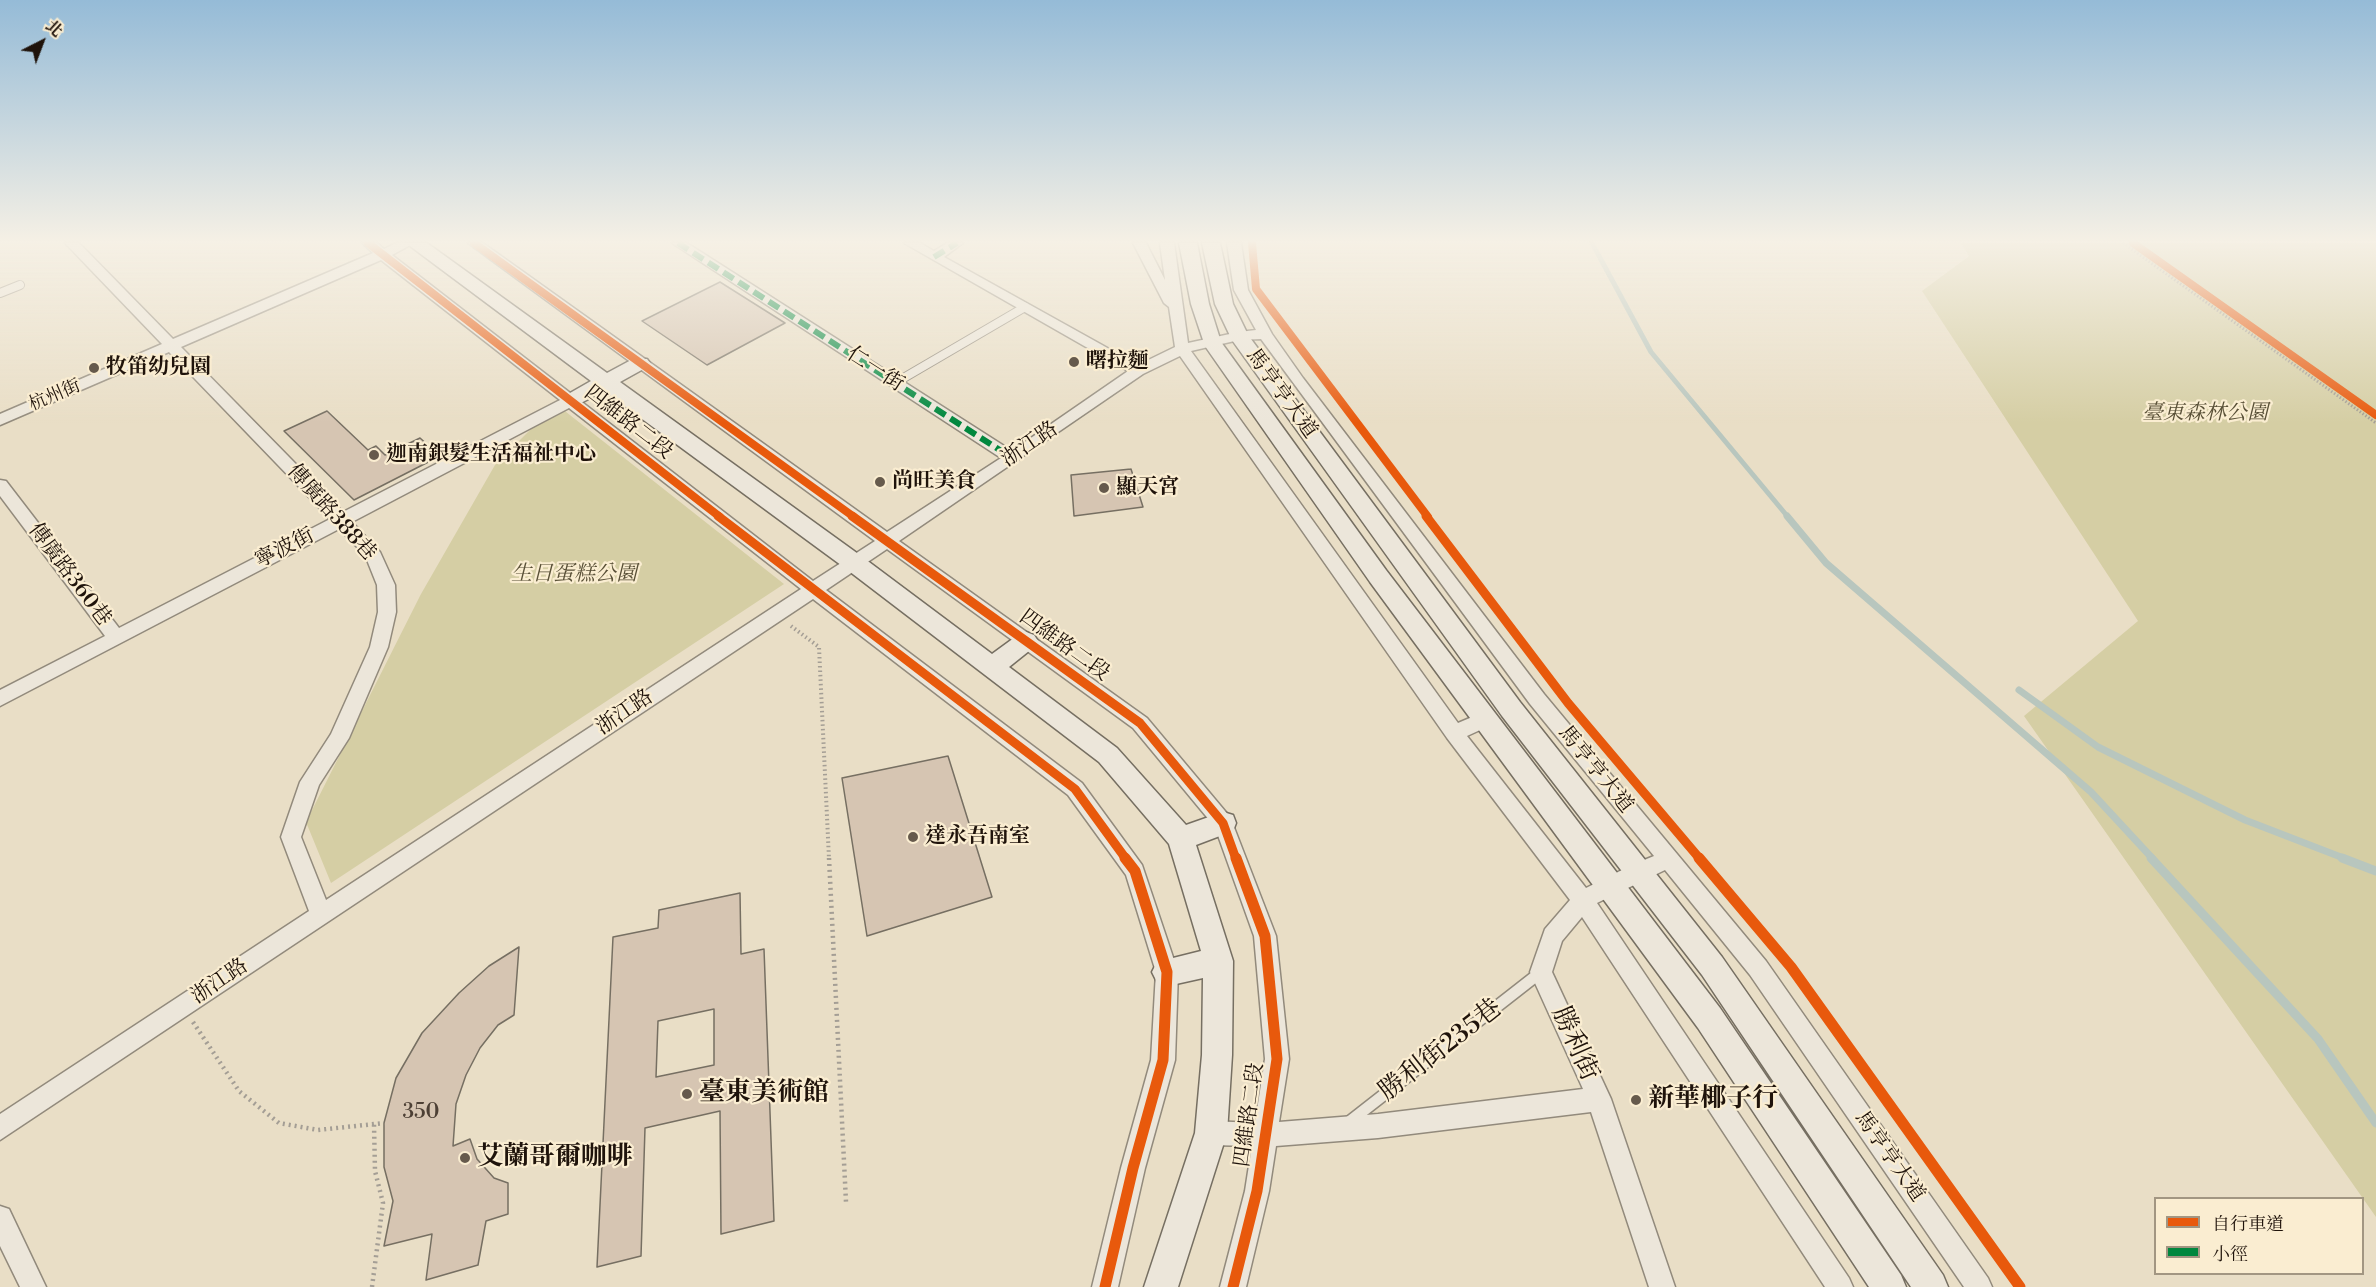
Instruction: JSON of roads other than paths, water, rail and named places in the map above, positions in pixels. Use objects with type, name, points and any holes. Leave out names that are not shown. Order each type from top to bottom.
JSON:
[{"type":"street","name":"傳廣路388巷","points":[[130,303],[372,552],[386,585],[387,612],[379,647],[339,738],[310,782],[291,837],[321,915]]},
{"type":"street","name":"杭州街","points":[[0,420],[173,346],[262,303]]},
{"type":"street","name":"四維路二段","points":[[444,303],[812,589],[1075,789],[1135,871],[1167,972],[1163,1060],[1133,1168],[1105,1287]]},
{"type":"street","name":"四維路二段","points":[[498,303],[853,562],[1108,755],[1181,839],[1218,961],[1217,1055],[1211,1133],[1161,1287]]},
{"type":"street","name":"四維路二段","points":[[557,303],[1140,723],[1223,823],[1265,936],[1277,1059],[1257,1191],[1233,1287]]},
{"type":"street","name":"仁一街","points":[[771,303],[1012,458]]},
{"type":"street","points":[[1018,303],[1138,371]]},
{"type":"street","points":[[1171,303],[1178,316]]},
{"type":"street","points":[[1176,303],[1182,349],[1454,733],[1583,900],[1840,1287]]},
{"type":"street","name":"馬亨亨大道","points":[[1200,303],[1212,342],[1484,720],[1709,1018],[1889,1287]]},
{"type":"street","name":"馬亨亨大道","points":[[1224,303],[1239,336],[1758,968],[1979,1287]]},
{"type":"street","name":"馬亨亨大道","points":[[1247,303],[1350,469],[1511,709],[1712,966],[1931,1287]]},
{"type":"street","name":"浙江路","points":[[0,1128],[1012,458],[1138,371],[1182,349],[1239,336],[1265,334]]},
{"type":"street","points":[[570,401],[640,363]]},
{"type":"street","name":"寧波街","points":[[0,699],[570,401]]},
{"type":"street","points":[[1283,492],[1312,483]]},
{"type":"street","name":"傳廣路360巷","points":[[0,485],[116,637]]},
{"type":"street","points":[[992,667],[1026,641]]},
{"type":"street","points":[[1511,709],[1537,699]]},
{"type":"street","points":[[1454,733],[1484,720]]},
{"type":"street","points":[[1181,839],[1223,823]]},
{"type":"street","points":[[1541,972],[1553,936],[1583,900],[1639,871],[1668,860]]},
{"type":"street","points":[[1167,972],[1218,961]]},
{"type":"street","name":"勝利街","points":[[1541,972],[1599,1099],[1662,1287]]},
{"type":"street","points":[[1211,1133],[1266,1136],[1599,1099]]},
{"type":"street","points":[[0,1218],[33,1287]]},
{"type":"lane","points":[[895,383],[1025,307]]},
{"type":"lane","name":"勝利街235巷","points":[[1341,1129],[1541,972]]},
{"type":"waterway","points":[[1625,303],[1651,352],[1788,517]]},
{"type":"waterway","points":[[1787,516],[1826,563],[2091,792],[2153,859]]},
{"type":"waterway","points":[[2019,690],[2098,747],[2245,820],[2346,859]]},
{"type":"waterway","points":[[2151,858],[2318,1039],[2376,1123]]},
{"type":"waterway","points":[[2342,858],[2376,871]]},
{"type":"place","name":"曙拉麵","points":[[1074,362]]},
{"type":"place","name":"牧笛幼兒園","points":[[94,368]]},
{"type":"place","name":"迦南銀髮生活福祉中心","points":[[374,455]]},
{"type":"place","name":"尚旺美食","points":[[880,482]]},
{"type":"place","name":"顯天宮","points":[[1104,488]]},
{"type":"place","name":"達永吾南室","points":[[913,837]]},
{"type":"place","name":"臺東美術館","points":[[687,1094]]},
{"type":"place","name":"新華椰子行","points":[[1636,1100]]},
{"type":"place","name":"艾蘭哥爾咖啡","points":[[465,1158]]},
{"type":"park label","name":"臺東森林公園","points":[[2205,414]]},
{"type":"park label","name":"生日蛋糕公園","points":[[574,575]]}]
